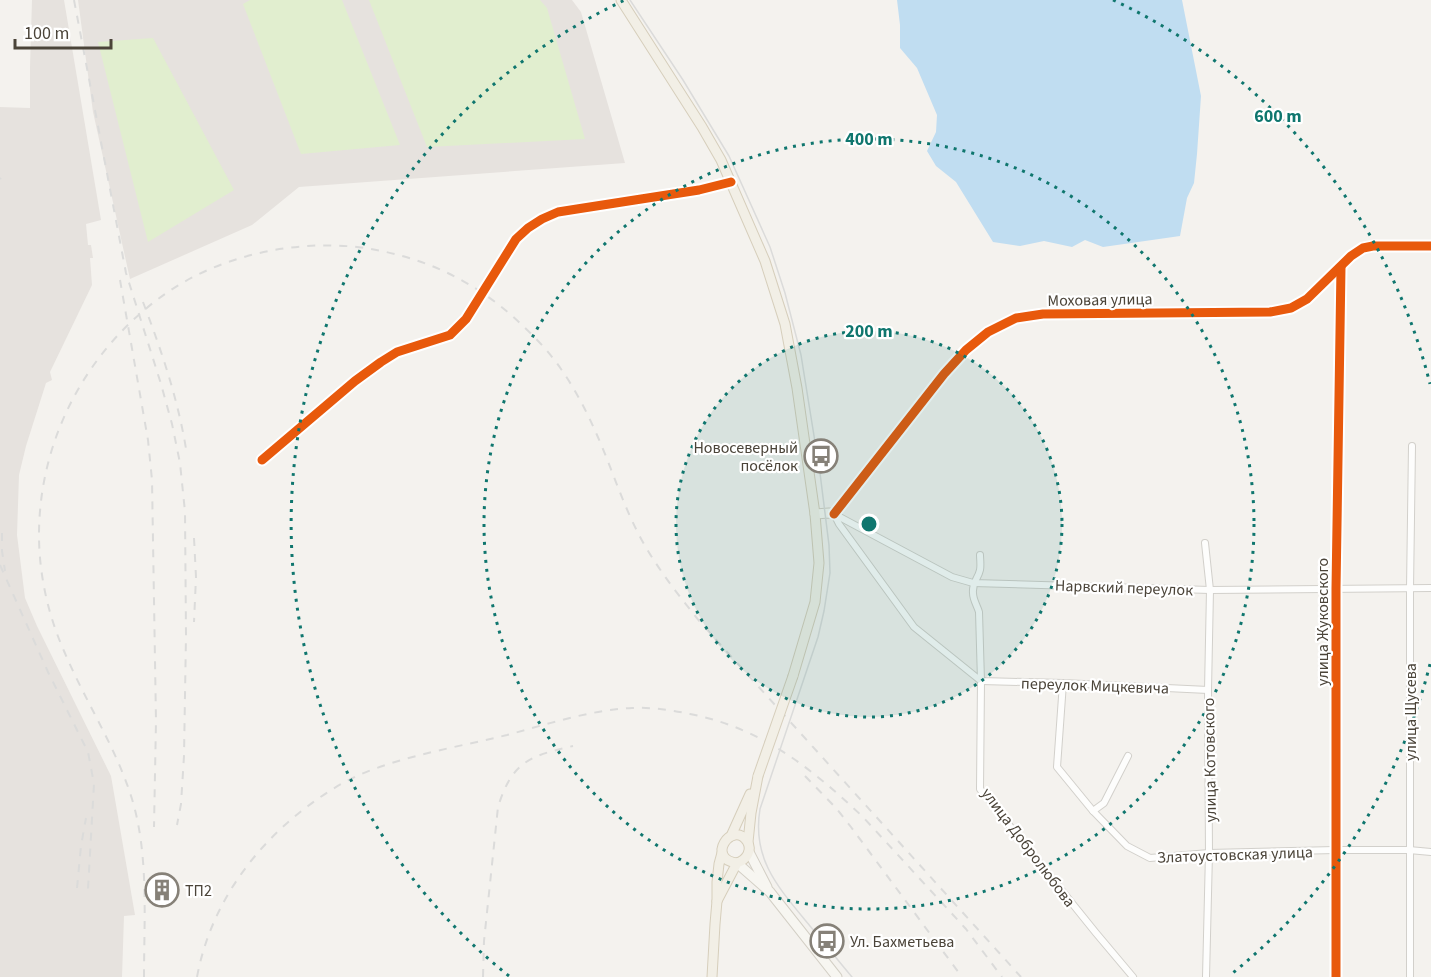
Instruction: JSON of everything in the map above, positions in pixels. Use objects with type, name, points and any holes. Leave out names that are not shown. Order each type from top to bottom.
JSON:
[{"type":"main road","points":[[621,0],[702,127],[731,182],[765,261],[785,324],[797,388],[815,514],[819,563],[815,602],[793,676],[758,776],[731,836]]},
{"type":"main road","points":[[722,853],[726,859],[737,863],[747,857],[751,813],[758,776]]},
{"type":"main road","points":[[712,977],[717,882],[722,846],[725,840],[737,835],[743,837],[749,847]]},
{"type":"main road","points":[[717,901],[737,863]]},
{"type":"street","points":[[262,460],[355,381],[381,362],[397,352],[450,335],[466,319],[516,239],[542,219],[568,210],[699,190],[731,182]]},
{"type":"street","name":"Моховая улица","points":[[834,514],[944,374],[966,350],[988,332],[1016,318],[1043,314],[1270,312],[1291,308],[1307,299],[1351,256],[1363,248],[1431,246]]},
{"type":"street","name":"улица Жуковского","points":[[1336,977],[1336,589],[1341,267]]},
{"type":"street","name":"улица Щусева","points":[[1410,977],[1412,446]]},
{"type":"street","points":[[815,514],[834,514],[838,524],[914,627],[981,681]]},
{"type":"street","name":"Нарвский переулок","points":[[834,514],[952,578],[973,583],[1209,590],[1431,588]]},
{"type":"street","name":"улица Котовского","points":[[1205,543],[1209,590],[1209,853],[1206,977]]},
{"type":"street","name":"улица Добролюбова","points":[[980,555],[980,571],[973,583],[973,598],[979,612],[980,789],[1133,977]]},
{"type":"street","name":"переулок Мицкевича","points":[[981,681],[1208,690]]},
{"type":"street","name":"Златоустовская улица","points":[[1063,683],[1057,767],[1093,811],[1127,846],[1150,858],[1209,853],[1335,850],[1431,852]]},
{"type":"street","points":[[1093,811],[1104,803],[1128,756]]},
{"type":"street","points":[[749,847],[770,892]]},
{"type":"street","points":[[737,863],[770,892],[837,977]]},
{"type":"shaded area","points":[[32,0],[64,0],[101,220],[86,224],[88,245],[91,245],[93,258],[90,258],[92,285],[50,372],[52,380],[46,383],[26,446],[19,475],[17,535],[25,598],[111,776],[135,915],[124,916],[122,977],[0,977],[0,107],[30,108]]},
{"type":"shaded area","points":[[78,0],[572,0],[581,12],[625,163],[299,187],[252,225],[130,279],[93,112]]},
{"type":"green space","points":[[250,0],[342,0],[400,145],[301,154],[243,4]]},
{"type":"green space","points":[[369,0],[540,0],[547,8],[585,139],[427,147]]},
{"type":"green space","points":[[153,38],[234,190],[148,242],[98,42]]},
{"type":"water","points":[[897,0],[1182,0],[1201,96],[1194,183],[1187,198],[1180,236],[1103,247],[1085,240],[1072,247],[1044,241],[1020,246],[993,242],[956,182],[936,166],[927,151],[936,132],[937,115],[917,68],[900,48]]},
{"type":"tram line","points":[[630,0],[683,80],[729,156],[770,247],[801,355],[820,473],[830,573],[818,637],[760,809],[758,826],[763,856],[776,882],[852,977]]},
{"type":"railway","points":[[74,0],[126,273],[161,384],[180,463],[185,512],[186,635],[184,756],[181,804],[177,825]]},
{"type":"railway","points":[[144,977],[143,865],[141,842],[132,799],[118,761],[58,637],[43,579],[39,535],[41,499],[48,465],[58,431],[91,369],[112,341],[137,316],[165,294],[186,281],[232,261],[282,249],[332,245],[357,247],[403,256],[446,272],[504,309],[538,340],[561,369],[580,401],[597,435],[637,531],[678,594],[700,622],[1021,977]]},
{"type":"railway","points":[[120,280],[148,440],[152,480],[156,721],[154,827]]},
{"type":"railway","points":[[143,302],[169,377],[187,455]]},
{"type":"railway","points":[[2,533],[5,571]]},
{"type":"railway","points":[[194,538],[196,577],[194,622]]},
{"type":"railway","points":[[0,565],[48,672],[88,752],[94,784],[88,889]]},
{"type":"railway","points":[[197,977],[212,927],[236,881],[269,841],[308,806],[333,789],[359,775],[414,757],[585,715],[616,709],[639,708],[676,711],[716,720],[740,729],[784,752],[824,782],[863,817],[966,929],[1002,977]]},
{"type":"railway","points":[[483,977],[484,941],[498,807],[503,792],[509,780],[524,763],[545,753],[573,746]]},
{"type":"railway","points":[[805,776],[851,827],[962,977]]},
{"type":"railway","points":[[77,888],[86,818]]},
{"type":"cycle path","points":[[262,460],[355,381],[381,362],[397,352],[450,335],[466,319],[516,239],[542,219],[558,212],[699,190],[731,182]]},
{"type":"cycle path","points":[[834,514],[944,374],[966,350],[988,332],[1016,318],[1043,314],[1270,312],[1291,308],[1307,299],[1351,256],[1363,248],[1431,246]]},
{"type":"cycle path","points":[[1336,977],[1336,589],[1341,267]]},
{"type":"place","name":"Новосеверный посёлок","points":[[821,456]]},
{"type":"place","name":"ТП2","points":[[162,890]]},
{"type":"place","name":"Ул. Бахметьева","points":[[827,941]]}]
